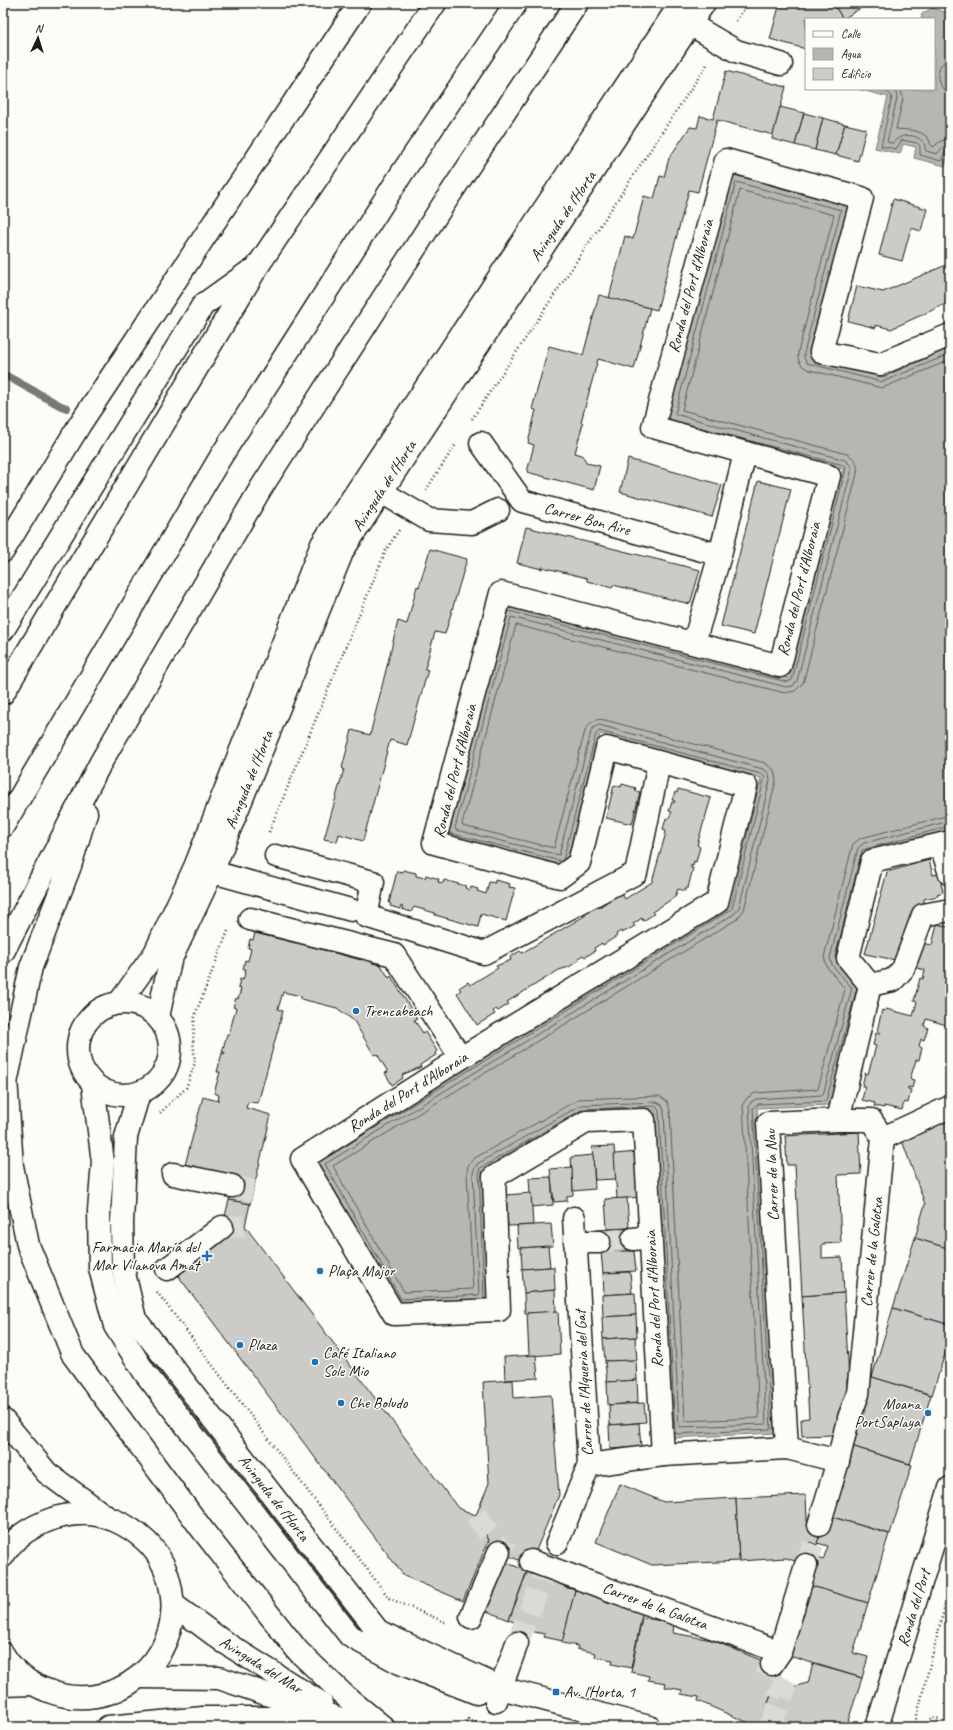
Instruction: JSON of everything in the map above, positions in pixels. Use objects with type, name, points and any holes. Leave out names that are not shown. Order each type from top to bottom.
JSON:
[{"type":"main road","points":[[3,551],[80,424],[360,3]]},
{"type":"main road","points":[[3,693],[257,267],[435,3]]},
{"type":"main road","points":[[3,826],[220,458],[402,172],[516,3]]},
{"type":"main road","points":[[3,952],[101,762],[260,488],[441,208],[578,3]]},
{"type":"main road","name":"Avinguda de l'Horta","points":[[158,1017],[170,961],[203,870],[372,486],[682,14],[704,3]]},
{"type":"main road","points":[[682,14],[736,51],[781,64]]},
{"type":"main road","name":"Ronda del Port d'Alboraia","points":[[663,1456],[642,1238],[644,1120],[586,1122],[494,1177],[499,1310],[394,1314],[302,1159],[461,1058],[717,902],[746,786],[607,748],[579,863],[560,878],[434,843],[501,593],[694,642],[780,666],[828,476],[653,427],[726,160],[862,198],[821,352],[880,364],[950,335]]},
{"type":"main road","points":[[3,630],[203,305],[257,267]]},
{"type":"main road","name":"Carrer Bon Aire","points":[[481,443],[522,501],[720,555]]},
{"type":"main road","points":[[694,642],[720,555],[746,453]]},
{"type":"main road","points":[[372,486],[429,520],[472,523],[498,510]]},
{"type":"main road","points":[[101,762],[70,866],[31,967],[5,1087],[12,1166],[28,1245],[73,1355],[204,1532],[298,1651],[344,1695],[383,1727]]},
{"type":"main road","points":[[276,856],[373,882],[366,916],[484,953],[636,873],[659,763]]},
{"type":"main road","points":[[870,985],[848,958],[872,861],[945,843],[950,874]]},
{"type":"main road","points":[[203,870],[351,910]]},
{"type":"main road","name":"Avinguda de l'Horta","points":[[119,1003],[155,953],[203,870]]},
{"type":"main road","points":[[870,985],[893,980],[903,969],[923,915],[950,910]]},
{"type":"main road","points":[[250,919],[394,955],[461,1058]]},
{"type":"main road","points":[[870,985],[838,1120],[871,1120],[883,1138],[950,1107]]},
{"type":"main road","points":[[119,1003],[133,1004],[147,1008],[158,1017],[166,1030],[170,1045],[169,1060],[163,1074],[153,1086],[139,1093],[127,1096],[115,1095],[103,1091],[93,1085],[84,1072],[78,1058],[78,1043],[82,1028],[92,1016],[104,1007],[119,1003]]},
{"type":"main road","name":"Avinguda de l'Horta","points":[[93,1085],[103,1162],[98,1211],[100,1268],[115,1326],[141,1366],[350,1636],[400,1664],[498,1694],[649,1727]]},
{"type":"main road","name":"Avinguda de l'Horta","points":[[139,1093],[126,1137],[122,1224],[123,1269],[135,1319],[378,1631],[541,1715],[593,1727]]},
{"type":"main road","name":"Carrer de la Nau","points":[[787,1448],[768,1123],[838,1120]]},
{"type":"main road","name":"Carrer de la Galotxa","points":[[819,1525],[838,1461],[847,1423],[858,1394],[883,1138]]},
{"type":"main road","points":[[172,1174],[232,1186]]},
{"type":"main road","name":"Carrer de l'Alqueria del Gat","points":[[557,1543],[589,1466],[574,1218]]},
{"type":"main road","points":[[167,1269],[222,1227]]},
{"type":"main road","points":[[575,1242],[599,1242]]},
{"type":"main road","points":[[3,1420],[47,1473],[108,1518],[134,1530],[155,1550],[168,1576],[174,1605],[170,1632],[158,1657],[139,1678],[114,1692],[87,1698],[59,1695],[32,1684],[9,1664],[3,1654]]},
{"type":"main road","points":[[589,1466],[663,1456],[787,1448],[838,1461]]},
{"type":"main road","name":"Ronda del Port","points":[[877,1727],[950,1488]]},
{"type":"main road","points":[[3,1556],[26,1531],[52,1518],[80,1513],[108,1518]]},
{"type":"main road","points":[[3,1531],[26,1531]]},
{"type":"main road","points":[[471,1617],[499,1552]]},
{"type":"main road","name":"Carrer de la Galotxa","points":[[531,1561],[775,1658],[806,1565]]},
{"type":"main road","name":"Avinguda del Mar","points":[[174,1605],[224,1642],[358,1724]]},
{"type":"main road","points":[[498,1694],[516,1644]]},
{"type":"main road","name":"Avinguda del Mar","points":[[139,1678],[219,1678],[358,1724]]},
{"type":"main road","points":[[3,1685],[32,1684]]},
{"type":"main road","points":[[108,1727],[203,1718],[284,1718],[316,1727]]},
{"type":"path","points":[[914,1727],[950,1586]]},
{"type":"path","points":[[929,1727],[932,1717],[939,1719],[937,1727]]},
{"type":"path","points":[[468,1719],[486,1727]]},
{"type":"water","points":[[932,8],[945,12],[950,16],[950,66],[948,66],[947,80],[950,82],[950,147],[945,166],[914,158],[916,147],[903,144],[900,154],[875,148],[888,97],[862,90],[935,90],[935,18],[921,18],[922,14]]},
{"type":"water","points":[[730,170],[853,203],[812,356],[881,373],[950,344],[950,830],[865,852],[839,959],[862,984],[829,1105],[757,1108],[776,1433],[671,1438],[655,1110],[585,1113],[482,1171],[489,1304],[396,1309],[312,1162],[730,906],[761,778],[600,734],[565,867],[443,836],[504,606],[789,678],[843,469],[663,422]]},
{"type":"building","points":[[780,3],[833,3],[842,18],[805,18],[805,49],[770,39]]},
{"type":"building","points":[[833,3],[869,3],[845,18],[842,18]]},
{"type":"building","points":[[726,71],[786,87],[773,135],[717,120],[698,192],[689,190],[657,310],[609,298],[625,236],[633,239],[644,196],[654,199],[660,176],[664,177],[669,158],[690,127],[697,128],[700,116],[713,119]]},
{"type":"building","points":[[780,107],[804,113],[795,145],[772,139]]},
{"type":"building","points":[[804,113],[823,118],[815,150],[795,145]]},
{"type":"building","points":[[823,118],[845,124],[836,155],[815,150]]},
{"type":"building","points":[[845,124],[866,129],[858,161],[836,155]]},
{"type":"building","points":[[893,199],[927,209],[921,231],[911,228],[902,261],[879,255]]},
{"type":"building","points":[[950,250],[950,302],[891,329],[876,325],[876,328],[848,321],[857,286],[883,292],[946,265]]},
{"type":"building","points":[[599,295],[650,308],[634,369],[598,359],[581,422],[583,423],[575,453],[582,455],[587,463],[600,466],[594,490],[527,472],[534,445],[528,443],[536,410],[532,409],[549,346],[583,355]]},
{"type":"building","points":[[628,459],[722,485],[712,517],[620,492]]},
{"type":"building","points":[[758,481],[791,489],[754,634],[721,626]]},
{"type":"building","points":[[526,527],[700,570],[690,604],[613,585],[612,588],[587,581],[587,578],[542,567],[542,569],[517,563]]},
{"type":"building","points":[[430,549],[467,559],[445,634],[435,632],[425,669],[428,670],[407,745],[390,740],[363,841],[339,834],[337,842],[324,839],[344,769],[342,768],[352,730],[370,735],[398,621],[407,624],[417,586],[419,587]]},
{"type":"building","points":[[622,784],[636,788],[635,791],[640,792],[632,824],[606,818],[614,785],[621,787]]},
{"type":"building","points":[[678,789],[711,798],[697,845],[700,847],[696,862],[694,861],[693,866],[691,865],[691,868],[693,868],[688,888],[685,888],[685,891],[678,889],[675,897],[652,912],[654,914],[643,921],[642,918],[633,924],[635,926],[622,933],[621,931],[616,934],[617,936],[603,945],[602,943],[594,948],[595,951],[585,957],[583,955],[569,967],[559,970],[507,1002],[509,1004],[498,1011],[496,1009],[493,1011],[495,1014],[477,1025],[457,993],[461,990],[459,988],[468,982],[470,985],[498,968],[496,966],[511,960],[510,957],[520,951],[522,953],[586,915],[584,913],[596,905],[598,908],[621,892],[625,899],[652,882],[665,836],[666,830],[663,829],[666,818],[668,819],[672,812],[669,811],[672,802],[674,803],[675,801],[672,800]]},
{"type":"building","points":[[929,860],[933,875],[939,874],[943,892],[937,894],[938,896],[924,899],[924,902],[916,911],[901,961],[865,954],[887,872]]},
{"type":"building","points":[[403,870],[416,873],[416,876],[425,878],[426,875],[439,879],[438,882],[443,883],[444,880],[466,886],[465,888],[470,890],[471,887],[478,889],[477,891],[486,894],[489,882],[495,883],[495,880],[510,884],[509,887],[515,888],[506,921],[481,914],[478,927],[435,915],[435,913],[414,907],[411,912],[402,909],[403,907],[401,906],[400,909],[390,906],[391,904],[389,903],[397,871],[403,872]]},
{"type":"building","points":[[937,924],[948,927],[950,924],[950,1026],[926,1019],[924,1026],[928,1028],[924,1040],[921,1039],[919,1046],[922,1048],[919,1060],[916,1060],[910,1079],[914,1080],[912,1088],[908,1087],[908,1089],[911,1090],[908,1103],[904,1102],[902,1110],[884,1106],[884,1108],[874,1106],[875,1103],[862,1100],[865,1086],[862,1086],[865,1073],[868,1074],[876,1046],[873,1045],[876,1033],[879,1034],[880,1032],[877,1031],[882,1010],[885,1011],[886,1009],[913,1016],[917,1002],[914,1001],[920,978],[923,979],[925,970],[909,966],[916,942],[932,945]]},
{"type":"building","points":[[255,933],[296,943],[297,939],[306,941],[305,945],[361,960],[362,957],[373,960],[372,963],[381,965],[389,978],[391,976],[417,1019],[414,1020],[423,1033],[425,1032],[437,1051],[435,1053],[436,1055],[420,1065],[421,1067],[402,1075],[403,1078],[392,1085],[385,1073],[388,1072],[377,1054],[374,1055],[354,1021],[337,1008],[301,999],[301,996],[283,992],[278,1009],[283,1011],[258,1103],[248,1102],[246,1108],[271,1115],[250,1204],[229,1200],[234,1178],[185,1165],[203,1097],[218,1101],[219,1095],[214,1093],[220,1072],[217,1072],[222,1053],[224,1054],[225,1052],[222,1052],[227,1034],[229,1034],[236,1008],[233,1007],[236,998],[238,999],[241,989],[238,988],[240,979],[243,980],[246,969],[243,969],[245,960],[248,961],[251,949],[248,948],[250,939],[253,940]]},
{"type":"building","points":[[950,1117],[950,1249],[915,1238],[925,1204],[900,1135]]},
{"type":"building","points":[[859,1132],[861,1174],[838,1175],[841,1243],[822,1244],[822,1258],[842,1257],[844,1293],[802,1296],[795,1165],[787,1165],[785,1136]]},
{"type":"building","points":[[614,1146],[616,1179],[595,1180],[592,1147]]},
{"type":"building","points":[[638,1152],[641,1197],[617,1199],[614,1154]]},
{"type":"building","points":[[593,1155],[595,1189],[573,1191],[571,1157]]},
{"type":"building","points":[[572,1167],[573,1195],[567,1196],[567,1201],[554,1202],[550,1169]]},
{"type":"building","points":[[551,1177],[553,1205],[531,1207],[529,1178]]},
{"type":"building","points":[[531,1193],[533,1225],[508,1226],[506,1195]]},
{"type":"building","points":[[627,1198],[629,1228],[607,1229],[605,1199]]},
{"type":"building","points":[[229,1200],[250,1204],[245,1226],[458,1508],[476,1515],[489,1540],[463,1601],[404,1576],[173,1269],[221,1232]]},
{"type":"building","points":[[551,1224],[553,1246],[518,1248],[517,1226]]},
{"type":"building","points":[[632,1228],[633,1251],[600,1252],[598,1230]]},
{"type":"building","points":[[915,1238],[950,1249],[950,1325],[893,1308]]},
{"type":"building","points":[[548,1246],[550,1267],[522,1269],[521,1248]]},
{"type":"building","points":[[634,1251],[636,1271],[603,1273],[601,1252]]},
{"type":"building","points":[[554,1267],[555,1290],[524,1293],[522,1269]]},
{"type":"building","points":[[630,1272],[632,1293],[604,1295],[603,1273]]},
{"type":"building","points":[[555,1290],[556,1312],[525,1313],[524,1293]]},
{"type":"building","points":[[635,1293],[636,1315],[603,1317],[602,1295]]},
{"type":"building","points":[[844,1293],[849,1379],[847,1379],[847,1390],[839,1415],[846,1428],[836,1425],[832,1435],[802,1436],[801,1419],[809,1418],[802,1296]]},
{"type":"building","points":[[893,1308],[950,1325],[950,1338],[932,1395],[872,1377]]},
{"type":"building","points":[[558,1311],[560,1354],[529,1356],[527,1313]]},
{"type":"building","points":[[636,1315],[637,1337],[603,1339],[602,1317]]},
{"type":"building","points":[[635,1337],[637,1360],[605,1361],[603,1339]]},
{"type":"building","points":[[536,1355],[538,1378],[505,1380],[504,1357]]},
{"type":"building","points":[[636,1360],[637,1380],[607,1382],[605,1361]]},
{"type":"building","points":[[872,1377],[931,1395],[910,1464],[851,1446],[849,1418],[858,1421]]},
{"type":"building","points":[[513,1380],[514,1398],[551,1395],[559,1495],[530,1565],[486,1546],[489,1540],[476,1515],[489,1483],[483,1382]]},
{"type":"building","points":[[637,1380],[638,1403],[608,1405],[607,1382]]},
{"type":"building","points":[[644,1403],[646,1422],[610,1425],[609,1405]]},
{"type":"building","points":[[639,1423],[641,1447],[610,1449],[609,1425]]},
{"type":"building","points":[[851,1446],[912,1465],[890,1534],[829,1516]]},
{"type":"building","points":[[620,1484],[664,1502],[736,1498],[739,1561],[652,1565],[596,1542]]},
{"type":"building","points":[[806,1495],[807,1521],[822,1526],[817,1545],[810,1542],[806,1554],[813,1556],[810,1566],[786,1558],[739,1561],[736,1498]]},
{"type":"building","points":[[829,1516],[889,1534],[868,1603],[808,1585],[813,1556],[823,1560],[828,1546],[817,1543]]},
{"type":"building","points":[[505,1562],[527,1571],[509,1620],[484,1610]]},
{"type":"building","points":[[531,1562],[565,1578],[564,1587],[575,1590],[563,1641],[544,1637],[545,1634],[528,1631],[528,1628],[509,1620]]},
{"type":"building","points":[[808,1585],[868,1603],[853,1653],[868,1657],[862,1678],[786,1655]]},
{"type":"building","points":[[575,1590],[604,1594],[602,1601],[643,1610],[631,1668],[612,1664],[613,1660],[595,1657],[596,1653],[577,1649],[578,1646],[562,1643]]},
{"type":"building","points":[[642,1617],[674,1624],[673,1633],[712,1640],[782,1669],[758,1727],[698,1701],[699,1697],[681,1694],[682,1690],[665,1687],[666,1683],[648,1680],[649,1676],[631,1672]]},
{"type":"building","points":[[813,1664],[862,1678],[846,1727],[769,1727],[760,1723],[777,1681],[792,1687],[808,1683]]},
{"type":"waterway","points":[[3,374],[67,408]]},
{"type":"tunnel","points":[[232,1186],[255,1191]]},
{"type":"tunnel","points":[[222,1227],[245,1226]]},
{"type":"tunnel","points":[[599,1242],[633,1239]]},
{"type":"tunnel","points":[[476,1515],[500,1550],[531,1561]]},
{"type":"tunnel","points":[[806,1565],[819,1525]]},
{"type":"tunnel","points":[[517,1643],[557,1543]]},
{"type":"tunnel","points":[[769,1727],[785,1690],[765,1680],[771,1665]]},
{"type":"place","name":"Trencabeach","points":[[356,1011]]},
{"type":"place","name":"Farmacia María del Mar Vilanova Amat","points":[[207,1256]]},
{"type":"place","name":"Plaça Major","points":[[320,1271]]},
{"type":"place","name":"Plaza","points":[[240,1345]]},
{"type":"place","name":"Café Italiano Sole Mio","points":[[315,1362]]},
{"type":"place","name":"Che Boludo","points":[[341,1403]]},
{"type":"place","name":"Moana PortSaplaya","points":[[928,1413]]},
{"type":"place","name":"Av. l'Horta, 1","points":[[556,1692]]}]
